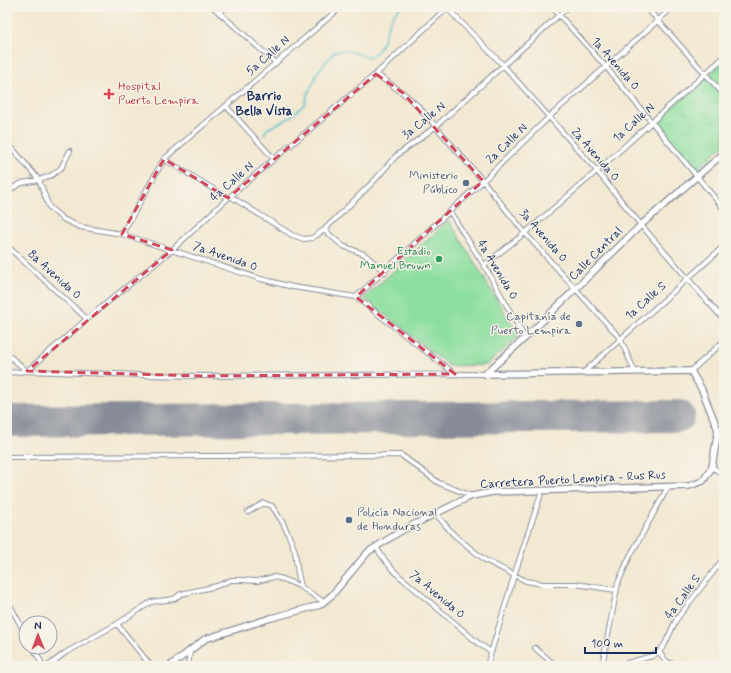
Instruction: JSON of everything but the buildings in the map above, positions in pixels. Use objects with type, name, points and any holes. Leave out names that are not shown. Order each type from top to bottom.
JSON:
[{"type":"street","points":[[212,7],[276,63]]},
{"type":"street","points":[[219,13],[226,7]]},
{"type":"street","name":"5a Calle N","points":[[122,234],[164,159],[341,7]]},
{"type":"street","name":"2a Avenida O","points":[[447,7],[503,65],[597,171],[641,225],[724,320]]},
{"type":"street","name":"4a Calle N","points":[[27,371],[87,319],[172,250],[229,197],[376,74],[447,7]]},
{"type":"street","name":"1a Avenida O","points":[[552,7],[606,67],[724,209]]},
{"type":"street","name":"3a Calle N","points":[[229,197],[292,235],[304,239],[312,238],[324,230],[374,181],[396,156],[435,127],[568,7]]},
{"type":"street","points":[[646,7],[724,95]]},
{"type":"street","name":"2a Calle N","points":[[356,298],[483,182],[549,117],[673,7]]},
{"type":"street","name":"1a Calle N","points":[[484,265],[525,233],[597,171],[724,57]]},
{"type":"street","name":"3a Avenida O","points":[[376,74],[403,93],[428,118],[525,233],[620,338],[635,372]]},
{"type":"street","points":[[226,106],[274,159]]},
{"type":"street","name":"7a Avenida O","points":[[7,142],[39,180],[48,207],[63,219],[80,226],[122,234],[261,280],[356,298],[455,374]]},
{"type":"street","points":[[7,190],[22,183],[39,180],[52,175],[61,168],[70,151]]},
{"type":"street","name":"Calle Central","points":[[485,374],[525,338],[641,225],[724,153]]},
{"type":"street","points":[[164,159],[229,197]]},
{"type":"street","name":"4a Avenida O","points":[[450,212],[484,265],[525,338]]},
{"type":"street","points":[[324,230],[343,246],[364,254],[385,272]]},
{"type":"street","name":"8a Avenida O","points":[[7,246],[87,319]]},
{"type":"street","name":"1a Calle S","points":[[582,373],[724,246]]},
{"type":"street","points":[[7,374],[27,371],[187,376],[691,371],[724,341]]},
{"type":"street","points":[[7,354],[27,371]]},
{"type":"street","points":[[691,371],[702,390],[718,430],[724,428]]},
{"type":"street","name":"Carretera Puerto Lempira - Rus Rus","points":[[170,666],[205,639],[271,618],[320,605],[332,595],[368,552],[435,513],[472,496],[493,492],[668,487],[697,484],[705,479],[712,467],[718,430]]},
{"type":"street","points":[[7,457],[401,455],[438,483],[472,496]]},
{"type":"street","points":[[712,467],[724,474]]},
{"type":"street","points":[[602,666],[616,590],[629,558],[668,487]]},
{"type":"street","points":[[487,666],[514,576],[542,491]]},
{"type":"street","points":[[248,512],[264,503],[272,506],[283,523],[295,551],[301,586]]},
{"type":"street","points":[[435,513],[454,535],[485,560],[514,576],[526,581],[544,584],[576,584],[616,590]]},
{"type":"street","name":"7a Avenida O","points":[[376,547],[386,563],[400,578],[478,643],[491,652]]},
{"type":"street","name":"4a Calle S","points":[[660,652],[666,644],[676,620],[724,559]]},
{"type":"street","points":[[48,666],[65,653],[117,624],[150,602],[174,599],[181,594],[217,586],[231,580],[257,581],[274,577],[283,579],[301,586],[324,602]]},
{"type":"street","points":[[7,600],[18,620]]},
{"type":"street","points":[[117,624],[151,666]]},
{"type":"street","points":[[535,648],[556,666]]},
{"type":"street","points":[[188,666],[190,651]]},
{"type":"street","points":[[617,666],[652,656],[660,652],[666,661],[676,666]]},
{"type":"street","points":[[37,655],[43,666]]},
{"type":"street","points":[[682,666],[690,666]]},
{"type":"highlighted area","points":[[376,74],[403,93],[483,181],[356,297],[455,374],[203,376],[27,371],[172,250],[122,234],[164,159],[228,198]]},
{"type":"green space","points":[[724,61],[724,145],[697,169],[655,122]]},
{"type":"green space","name":"Estadio Manuel Brown","points":[[449,220],[519,336],[487,365],[449,366],[364,298]]},
{"type":"waterway","points":[[264,134],[267,129],[289,118],[305,104],[316,74],[334,52],[347,51],[365,57],[375,54],[384,40],[392,17],[401,7]]},
{"type":"runway","points":[[7,421],[679,416]]},
{"type":"place","name":"Hospital Puerto Lempira","points":[[109,94]]},
{"type":"place","name":"Ministerio Público","points":[[466,183]]},
{"type":"place","name":"Estadio Manuel Brown","points":[[439,259]]},
{"type":"place","name":"Capitanía de Puerto Lempira","points":[[579,324]]},
{"type":"place","name":"Policía Nacional de Honduras","points":[[349,520]]},
{"type":"district","name":"Barrio Bella Vista","points":[[264,104]]}]
